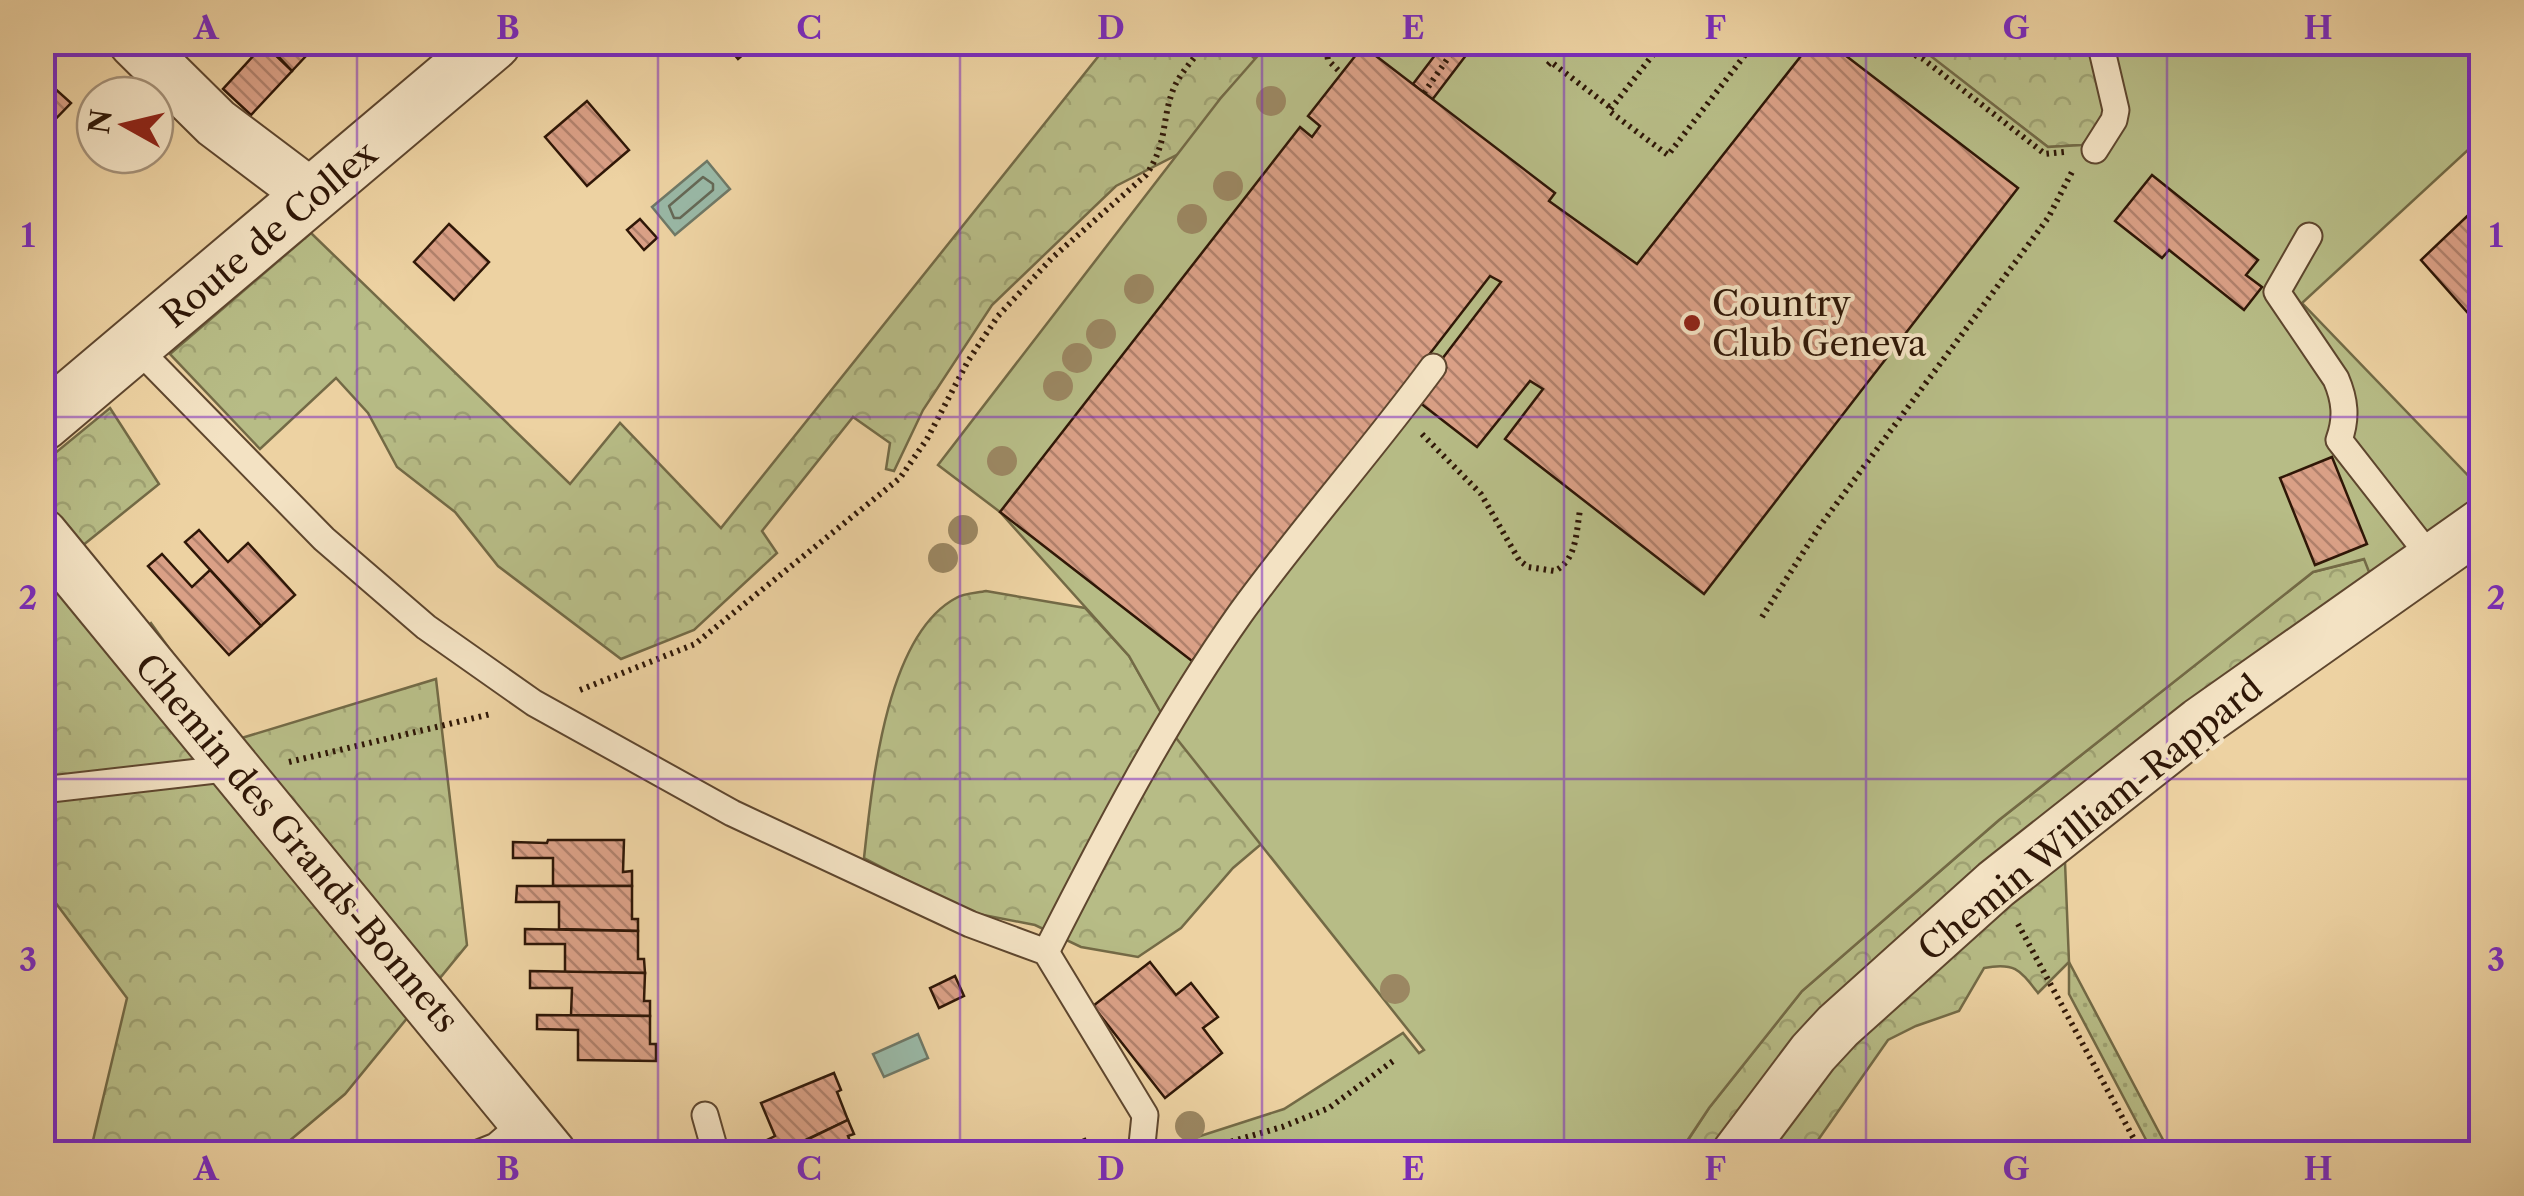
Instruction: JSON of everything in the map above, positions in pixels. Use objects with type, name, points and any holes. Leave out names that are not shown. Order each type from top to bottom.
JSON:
[{"type":"street","points":[[134,42],[216,123],[313,196]]},
{"type":"street","name":"Route de Collex","points":[[42,423],[493,42]]},
{"type":"street","name":"Chemin William-Rappard","points":[[1738,1154],[1813,1053],[1838,1026],[1996,884],[2200,723],[2482,524]]},
{"type":"street","name":"Chemin des Grands-Bonnets","points":[[42,534],[538,1138]]},
{"type":"lane","points":[[2096,150],[2116,110],[2100,42]]},
{"type":"lane","points":[[2308,236],[2277,292],[2342,394],[2344,419],[2340,440],[2432,559]]},
{"type":"lane","points":[[136,347],[324,539],[426,627],[534,704],[732,813],[970,924],[1046,952],[1145,1115],[1141,1154]]},
{"type":"lane","points":[[1046,952],[1106,833],[1179,706],[1241,613],[1433,367]]},
{"type":"lane","points":[[42,790],[234,768]]},
{"type":"lane","points":[[704,1115],[716,1154]]},
{"type":"lane","points":[[476,1154],[538,1138]]},
{"type":"path","points":[[234,768],[262,768],[376,744],[534,704],[594,686],[695,644],[900,478],[998,316],[1052,258],[1119,201],[1152,166],[1164,136],[1172,91],[1205,42]]},
{"type":"path","points":[[1325,42],[1328,60],[1341,72]]},
{"type":"path","points":[[1424,93],[1459,42]]},
{"type":"path","points":[[1663,42],[1609,111],[1668,155],[1755,42]]},
{"type":"path","points":[[1727,42],[1744,56]]},
{"type":"path","points":[[1888,42],[1922,60],[2045,154],[2096,150]]},
{"type":"path","points":[[1548,65],[1551,62],[1611,108]]},
{"type":"path","points":[[1762,616],[1820,526],[2048,218],[2077,162],[2096,150]]},
{"type":"path","points":[[1399,413],[1450,459],[1481,494],[1513,552],[1528,566],[1554,571],[1567,562],[1573,552],[1580,510]]},
{"type":"path","points":[[1996,884],[2142,1154]]},
{"type":"path","points":[[1188,1154],[1282,1128],[1329,1108],[1393,1062]]},
{"type":"green space","points":[[1109,43],[1239,43],[1256,60],[1220,99],[1198,144],[1116,186],[992,305],[923,410],[894,471],[886,469],[890,443],[853,417],[762,531],[777,553],[694,630],[621,659],[498,566],[455,512],[397,467],[368,413],[336,378],[260,449],[170,354],[311,233],[570,484],[620,423],[721,528]]},
{"type":"green space","points":[[1269,43],[1914,43],[2048,147],[2082,145],[2106,119],[2090,43],[2481,43],[2481,138],[2302,303],[2481,489],[2481,511],[2373,582],[2364,559],[2313,572],[1999,820],[1802,991],[1709,1108],[1679,1153],[1162,1153],[1163,1148],[1284,1109],[1403,1033],[1419,1053],[1424,1050],[1173,734],[1129,656],[1000,512],[938,465],[1220,99]]},
{"type":"green space","points":[[2090,43],[2106,119],[2082,145],[2048,147],[1914,44]]},
{"type":"green space","points":[[110,408],[159,484],[51,571],[122,649],[151,623],[235,740],[436,679],[467,945],[345,1094],[275,1153],[90,1153],[127,998],[43,886],[43,463]]},
{"type":"green space","points":[[2365,559],[2373,582],[1713,1153],[1679,1154],[1709,1108],[1802,991],[1999,820],[2313,572]]},
{"type":"green space","points":[[986,591],[1085,608],[1129,656],[1173,733],[1279,829],[1233,868],[1181,928],[1138,957],[1081,947],[1035,925],[968,912],[864,858],[886,716],[913,645],[932,617],[956,598]]},
{"type":"green space","points":[[2065,862],[2069,962],[2038,993],[2010,967],[1984,968],[1959,1011],[1888,1040],[1809,1153],[1759,1154],[1806,1083],[1991,917]]},
{"type":"green space","points":[[2069,962],[2170,1153],[2153,1153],[2069,994]]},
{"type":"water","points":[[707,161],[730,189],[675,235],[652,207]]},
{"type":"water","points":[[918,1034],[928,1058],[884,1077],[873,1054]]},
{"type":"building","points":[[265,42],[319,42],[292,71]]},
{"type":"building","points":[[724,42],[758,42],[738,59]]},
{"type":"building","points":[[1445,42],[1452,42],[1467,54],[1432,100],[1413,84]]},
{"type":"building","name":"Country Club Geneva","points":[[1812,42],[1828,42],[2018,188],[1704,594],[1505,439],[1543,389],[1530,381],[1477,447],[1419,402],[1446,368],[1439,363],[1501,282],[1490,276],[1192,661],[1000,512],[1300,127],[1312,137],[1320,126],[1308,116],[1363,46],[1555,193],[1549,201],[1637,264]]},
{"type":"building","points":[[264,44],[292,71],[251,115],[223,89]]},
{"type":"building","points":[[42,77],[71,103],[42,133]]},
{"type":"building","points":[[587,101],[629,150],[587,186],[545,137]]},
{"type":"building","points":[[2152,175],[2258,260],[2246,275],[2262,287],[2244,310],[2169,250],[2162,258],[2115,221]]},
{"type":"building","points":[[2482,202],[2482,329],[2421,260]]},
{"type":"building","points":[[640,219],[657,238],[644,250],[627,230]]},
{"type":"building","points":[[449,224],[489,262],[454,300],[414,262]]},
{"type":"building","points":[[2332,457],[2367,544],[2315,565],[2280,478]]},
{"type":"building","points":[[199,530],[228,562],[248,543],[295,595],[261,626],[185,542]]},
{"type":"building","points":[[162,554],[192,587],[210,570],[261,626],[229,655],[148,566]]},
{"type":"building","points":[[624,840],[623,872],[632,871],[632,886],[553,886],[553,858],[513,858],[513,842]]},
{"type":"building","points":[[517,886],[632,886],[632,919],[638,919],[638,931],[559,929],[559,902],[516,902]]},
{"type":"building","points":[[525,929],[638,931],[638,959],[644,959],[645,973],[565,972],[565,944],[525,944]]},
{"type":"building","points":[[1150,962],[1176,995],[1191,983],[1218,1017],[1203,1028],[1222,1053],[1165,1098],[1093,1006]]},
{"type":"building","points":[[530,971],[645,973],[644,1001],[650,1001],[650,1016],[571,1015],[572,988],[530,988]]},
{"type":"building","points":[[955,976],[964,996],[939,1008],[930,988]]},
{"type":"building","points":[[537,1015],[650,1016],[650,1044],[656,1044],[656,1061],[578,1060],[578,1030],[537,1029]]},
{"type":"building","points":[[834,1073],[848,1120],[776,1154],[739,1154],[775,1136],[761,1103]]},
{"type":"building","points":[[848,1120],[854,1134],[848,1136],[855,1154],[778,1154]]},
{"type":"building","points":[[1085,1139],[1092,1154],[1061,1154],[1060,1150]]},
{"type":"place","name":"Country Club Geneva","points":[[1692,323]]}]
